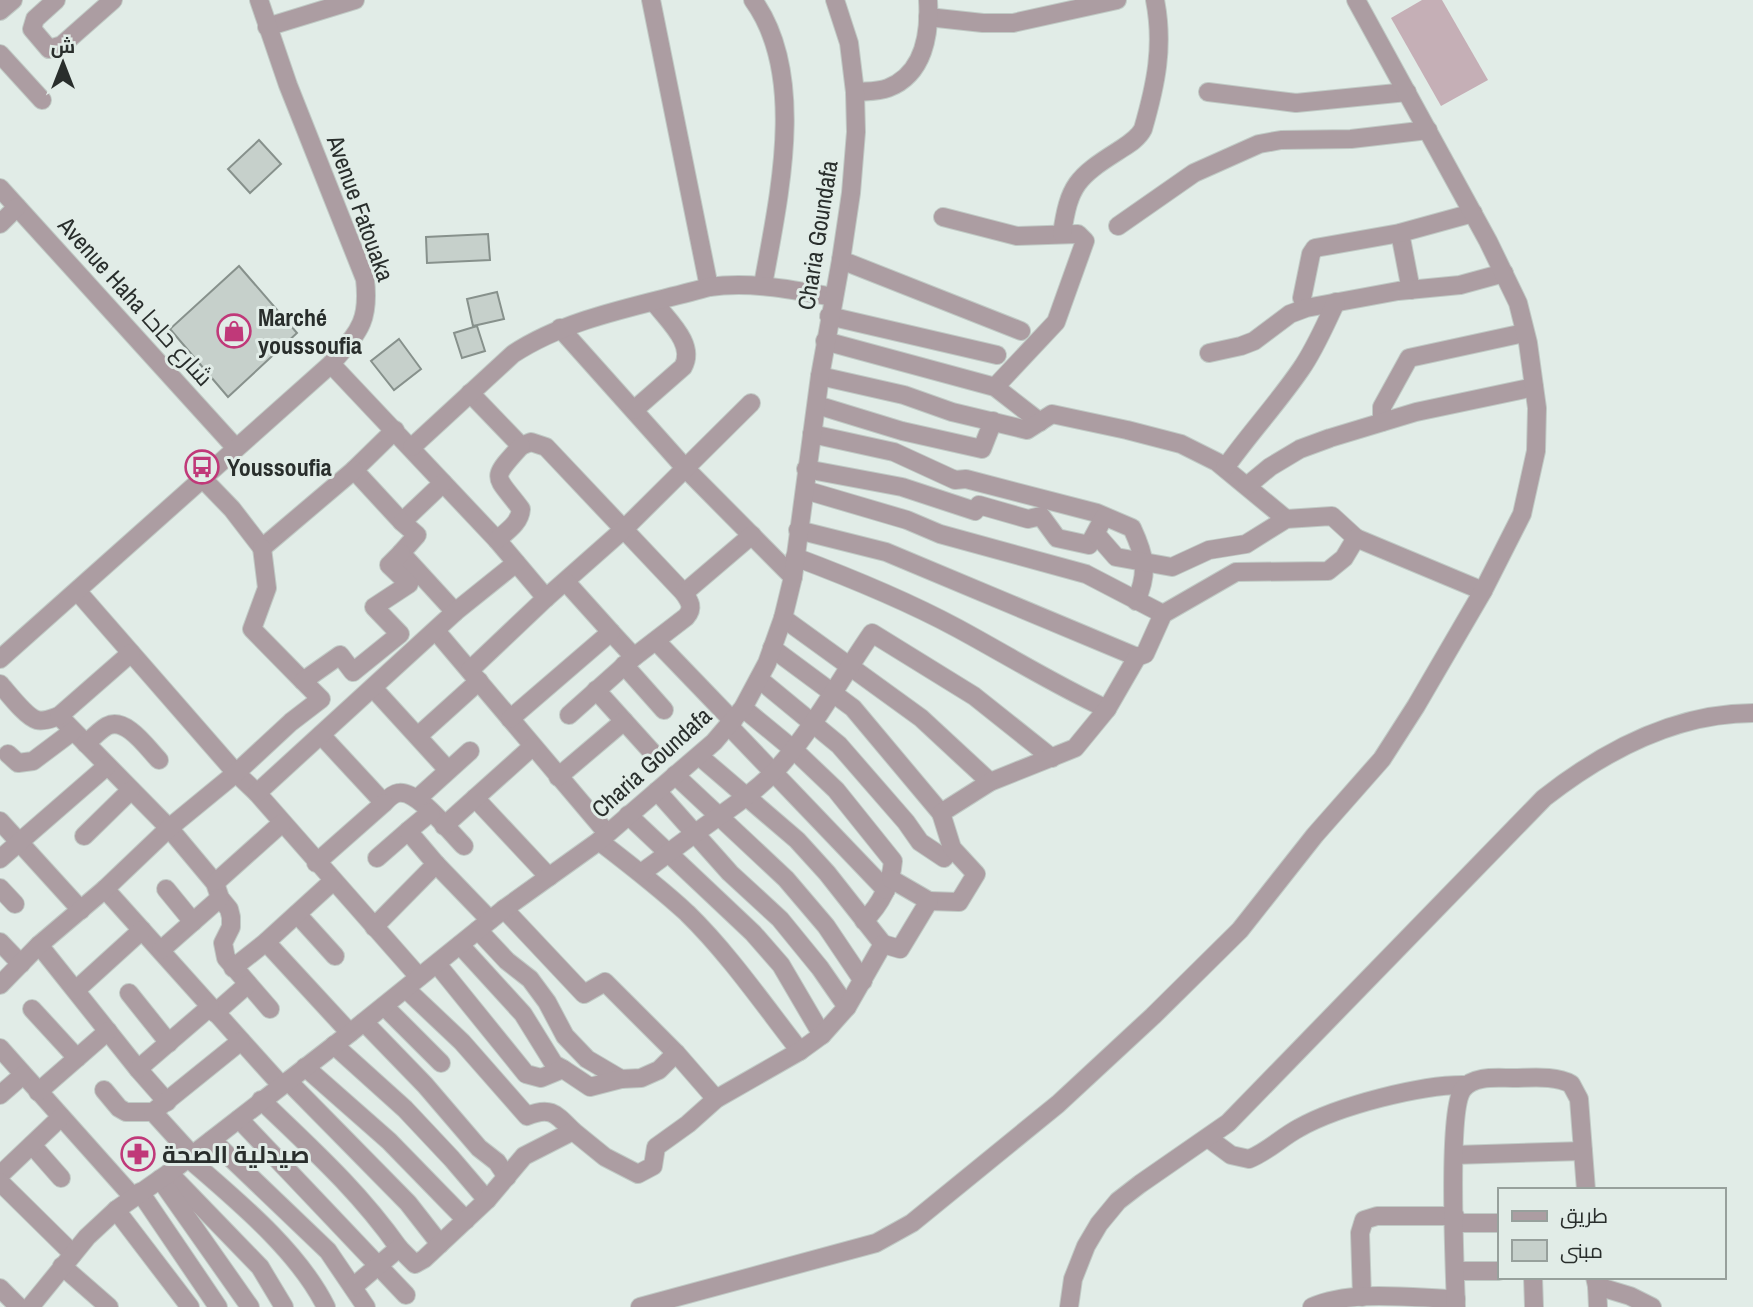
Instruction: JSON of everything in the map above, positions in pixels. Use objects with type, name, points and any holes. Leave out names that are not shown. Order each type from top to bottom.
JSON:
[{"type":"street","points":[[0,11],[13,0]]},
{"type":"street","points":[[56,0],[35,19],[32,29],[49,49],[62,45],[113,0]]},
{"type":"street","name":"Avenue Fatouaka","points":[[0,659],[331,364],[354,336],[365,317],[368,299],[365,279],[267,27],[259,0]]},
{"type":"street","points":[[267,27],[355,0]]},
{"type":"street","points":[[651,0],[709,287]]},
{"type":"street","points":[[753,0],[768,25],[775,44],[785,119],[776,213],[763,285]]},
{"type":"street","name":"Charia Goundafa","points":[[30,1307],[68,1260],[116,1210],[212,1140],[491,920],[603,837],[699,756],[735,718],[759,679],[772,649],[793,577],[825,341],[851,193],[856,132],[855,92],[849,43],[835,0]]},
{"type":"street","points":[[855,92],[890,88],[917,64],[928,34],[928,9],[983,23],[1013,23],[1117,0]]},
{"type":"street","points":[[1062,234],[1066,204],[1073,189],[1092,168],[1127,145],[1143,130],[1160,55],[1155,0]]},
{"type":"street","points":[[640,1307],[876,1243],[912,1223],[1058,1104],[1240,930],[1315,835],[1382,759],[1483,591],[1521,514],[1536,451],[1537,408],[1528,344],[1518,303],[1474,213],[1356,0]]},
{"type":"street","points":[[0,54],[42,100]]},
{"type":"street","points":[[1208,92],[1296,103],[1407,92]]},
{"type":"street","points":[[1118,226],[1194,173],[1259,144],[1281,140],[1351,139],[1428,130]]},
{"type":"street","name":"Avenue Haha شارع حاحا","points":[[0,188],[235,447]]},
{"type":"street","points":[[0,224],[18,207]]},
{"type":"street","points":[[1302,298],[1311,254],[1315,248],[1400,233],[1474,213]]},
{"type":"street","points":[[943,217],[1017,236],[1082,235],[1085,240],[1056,322],[995,387]]},
{"type":"street","points":[[1400,233],[1411,290]]},
{"type":"street","points":[[841,260],[1021,331]]},
{"type":"street","points":[[1209,353],[1254,341],[1290,314],[1336,302],[1460,285],[1504,273]]},
{"type":"street","points":[[412,447],[513,354],[530,342],[560,328],[709,287],[734,284],[763,285],[834,297]]},
{"type":"street","points":[[634,410],[682,367],[687,359],[685,344],[654,302]]},
{"type":"street","points":[[1225,468],[1301,369],[1336,302]]},
{"type":"street","points":[[829,316],[997,355]]},
{"type":"street","points":[[560,328],[686,469],[793,577]]},
{"type":"street","points":[[1382,422],[1381,410],[1409,358],[1524,333]]},
{"type":"street","points":[[825,341],[995,387],[1040,422]]},
{"type":"street","points":[[331,364],[412,447],[546,598]]},
{"type":"street","points":[[820,376],[904,395],[951,412],[1027,430],[1052,414],[1127,429],[1181,444],[1225,468],[1286,519]]},
{"type":"street","points":[[1247,486],[1270,467],[1300,449],[1416,412],[1534,387]]},
{"type":"street","points":[[470,393],[522,446]]},
{"type":"street","points":[[418,736],[546,598],[624,529],[751,402]]},
{"type":"street","points":[[817,405],[902,431],[982,449],[993,421]]},
{"type":"street","points":[[262,548],[354,470],[395,429]]},
{"type":"street","points":[[813,434],[894,452],[955,480],[966,479],[1104,517],[1132,528],[1144,560],[1145,581],[1136,601]]},
{"type":"street","points":[[497,540],[517,523],[521,516],[521,509],[501,485],[498,475],[522,446],[531,442],[546,447],[691,603],[690,612],[629,661],[569,715]]},
{"type":"street","points":[[806,469],[902,487],[975,511],[979,505],[1028,519],[1041,516],[1057,538],[1089,545],[1104,517]]},
{"type":"street","points":[[303,681],[340,655],[353,672],[400,634],[374,607],[410,584],[389,565],[417,535],[354,470]]},
{"type":"street","points":[[0,985],[39,945],[106,889],[169,828],[236,774],[291,722],[321,699],[252,629],[267,588],[262,548],[232,509],[202,479]]},
{"type":"street","points":[[402,522],[443,483]]},
{"type":"street","points":[[804,490],[907,520],[940,534],[1086,574],[1163,614]]},
{"type":"street","points":[[1097,534],[1115,557],[1172,567],[1209,550],[1246,544],[1286,519],[1332,516],[1356,538],[1483,591]]},
{"type":"street","points":[[798,530],[886,552],[1137,657]]},
{"type":"street","points":[[684,593],[752,535]]},
{"type":"street","points":[[941,813],[990,782],[1075,748],[1107,709],[1137,657],[1145,654],[1163,614],[1236,572],[1328,571],[1344,558],[1356,538]]},
{"type":"street","points":[[401,553],[455,612]]},
{"type":"street","points":[[796,557],[864,583],[956,628],[1058,686],[1107,709]]},
{"type":"street","points":[[257,793],[455,612],[516,563]]},
{"type":"street","points":[[566,582],[611,632],[664,710]]},
{"type":"street","points":[[78,592],[236,774],[257,793],[374,927],[412,983],[527,1116],[542,1110],[557,1114],[605,1157],[638,1174],[653,1166],[656,1147],[716,1099],[800,1051],[822,1035],[847,1007],[883,944]]},
{"type":"street","points":[[783,618],[921,718],[990,782]]},
{"type":"street","points":[[436,631],[558,777],[603,837],[688,914],[800,1051]]},
{"type":"street","points":[[510,719],[611,632]]},
{"type":"street","points":[[641,873],[719,817],[774,772],[794,750],[834,694],[849,666],[872,634],[974,696],[1052,758]]},
{"type":"street","points":[[656,641],[735,718],[774,772],[888,885],[929,901],[960,902],[976,874],[951,848],[941,813],[853,708],[772,649]]},
{"type":"street","points":[[0,684],[31,717],[38,721],[47,721],[60,716],[131,653]]},
{"type":"street","points":[[759,679],[839,745],[920,842],[944,858],[951,848]]},
{"type":"street","points":[[374,688],[448,771]]},
{"type":"street","points":[[596,690],[652,752]]},
{"type":"street","points":[[1069,1307],[1073,1279],[1079,1262],[1099,1224],[1118,1201],[1208,1138],[1241,1109],[1544,798],[1573,775],[1646,734],[1686,722],[1737,713],[1753,713]]},
{"type":"street","points":[[60,716],[169,828],[217,891],[231,917],[231,926],[223,943],[223,950],[233,968],[270,1009]]},
{"type":"street","points":[[735,718],[794,750],[836,790],[893,861],[888,885],[875,911],[864,920]]},
{"type":"street","points":[[558,777],[624,721]]},
{"type":"street","points":[[86,744],[108,725],[118,723],[126,727],[159,760]]},
{"type":"street","points":[[8,754],[18,763],[28,763],[73,731]]},
{"type":"street","points":[[321,735],[384,803]]},
{"type":"street","points":[[444,826],[532,747]]},
{"type":"street","points":[[418,798],[470,751]]},
{"type":"street","points":[[699,756],[797,840],[883,944],[900,948],[929,901]]},
{"type":"street","points":[[0,859],[107,766]]},
{"type":"street","points":[[675,775],[786,879],[826,926],[863,981]]},
{"type":"street","points":[[84,836],[131,790]]},
{"type":"street","points":[[657,791],[730,873],[780,919],[820,968],[847,1007]]},
{"type":"street","points":[[316,863],[398,793],[407,793],[418,798],[464,846]]},
{"type":"street","points":[[475,798],[549,877]]},
{"type":"street","points":[[377,858],[430,812]]},
{"type":"street","points":[[628,815],[753,933],[780,965],[822,1035]]},
{"type":"street","points":[[0,821],[80,911]]},
{"type":"street","points":[[161,950],[193,922],[217,891],[282,823]]},
{"type":"street","points":[[408,831],[491,920],[584,994],[605,982],[676,1053],[716,1099]]},
{"type":"street","points":[[374,927],[436,864]]},
{"type":"street","points":[[233,968],[333,881]]},
{"type":"street","points":[[0,888],[15,904]]},
{"type":"street","points":[[106,889],[241,1041],[408,1203],[440,1244]]},
{"type":"street","points":[[166,889],[193,922]]},
{"type":"street","points":[[297,914],[335,957]]},
{"type":"street","points":[[491,920],[507,961],[530,979],[565,1036],[587,1059],[621,1079]]},
{"type":"street","points":[[76,990],[142,929]]},
{"type":"street","points":[[0,942],[21,964]]},
{"type":"street","points":[[266,942],[357,1028],[425,1085],[479,1148],[497,1162],[507,1177]]},
{"type":"street","points":[[39,945],[138,1069],[190,1156],[244,1207],[302,1268],[326,1307]]},
{"type":"street","points":[[460,945],[523,1014],[554,1064],[590,1087],[621,1079],[641,1078],[659,1070],[676,1053]]},
{"type":"street","points":[[437,964],[526,1074],[541,1078],[564,1069]]},
{"type":"street","points":[[138,1069],[248,984]]},
{"type":"street","points":[[129,993],[169,1043]]},
{"type":"street","points":[[384,1006],[441,1063]]},
{"type":"street","points":[[32,1009],[77,1058]]},
{"type":"street","points":[[38,1091],[108,1031]]},
{"type":"street","points":[[104,1090],[119,1108],[126,1112],[160,1107],[241,1041]]},
{"type":"street","points":[[334,1045],[405,1109],[452,1158],[487,1200]]},
{"type":"street","points":[[0,1048],[61,1117],[136,1194],[218,1307]]},
{"type":"street","points":[[305,1067],[389,1141],[466,1220]]},
{"type":"street","points":[[0,1095],[23,1075]]},
{"type":"street","points":[[1312,1307],[1324,1302],[1372,1300],[1456,1303],[1454,1155],[1458,1098],[1466,1085],[1474,1080],[1540,1078],[1571,1084],[1579,1099],[1586,1188]]},
{"type":"street","points":[[1208,1138],[1231,1155],[1249,1159],[1299,1128],[1346,1108],[1437,1086],[1466,1085]]},
{"type":"street","points":[[261,1100],[345,1180],[415,1264],[487,1200],[524,1156],[573,1131]]},
{"type":"street","points":[[0,1175],[61,1117]]},
{"type":"street","points":[[239,1119],[406,1295]]},
{"type":"street","points":[[212,1140],[328,1251],[366,1307]]},
{"type":"street","points":[[32,1146],[61,1178]]},
{"type":"street","points":[[1454,1155],[1583,1151]]},
{"type":"street","points":[[164,1176],[250,1307]]},
{"type":"street","points":[[164,1176],[260,1268],[284,1307]]},
{"type":"street","points":[[0,1182],[109,1307]]},
{"type":"street","points":[[116,1210],[190,1307]]},
{"type":"street","points":[[1372,1300],[1360,1233],[1364,1220],[1377,1216],[1498,1223]]},
{"type":"street","points":[[353,1287],[400,1248]]},
{"type":"street","points":[[1456,1271],[1498,1270]]},
{"type":"street","points":[[1533,1279],[1534,1307]]},
{"type":"street","points":[[1598,1307],[1596,1282],[1652,1307]]},
{"type":"street","points":[[0,1288],[19,1307]]},
{"type":"shaded area","points":[[1422,0],[1442,0],[1488,80],[1441,106],[1391,18]]},
{"type":"building","points":[[259,140],[281,164],[250,193],[228,169]]},
{"type":"building","points":[[488,234],[490,260],[427,263],[426,237]]},
{"type":"building","name":"Marché youssoufia","points":[[239,266],[297,333],[228,397],[170,329]]},
{"type":"building","points":[[497,292],[504,319],[473,326],[467,299]]},
{"type":"building","points":[[477,326],[485,351],[462,358],[454,333]]},
{"type":"building","points":[[399,339],[421,369],[394,390],[371,361]]},
{"type":"place","name":"Marché youssoufia","points":[[234,331]]},
{"type":"place","name":"Youssoufia","points":[[202,467]]},
{"type":"place","name":"صيدلية الصحة","points":[[138,1154]]}]
